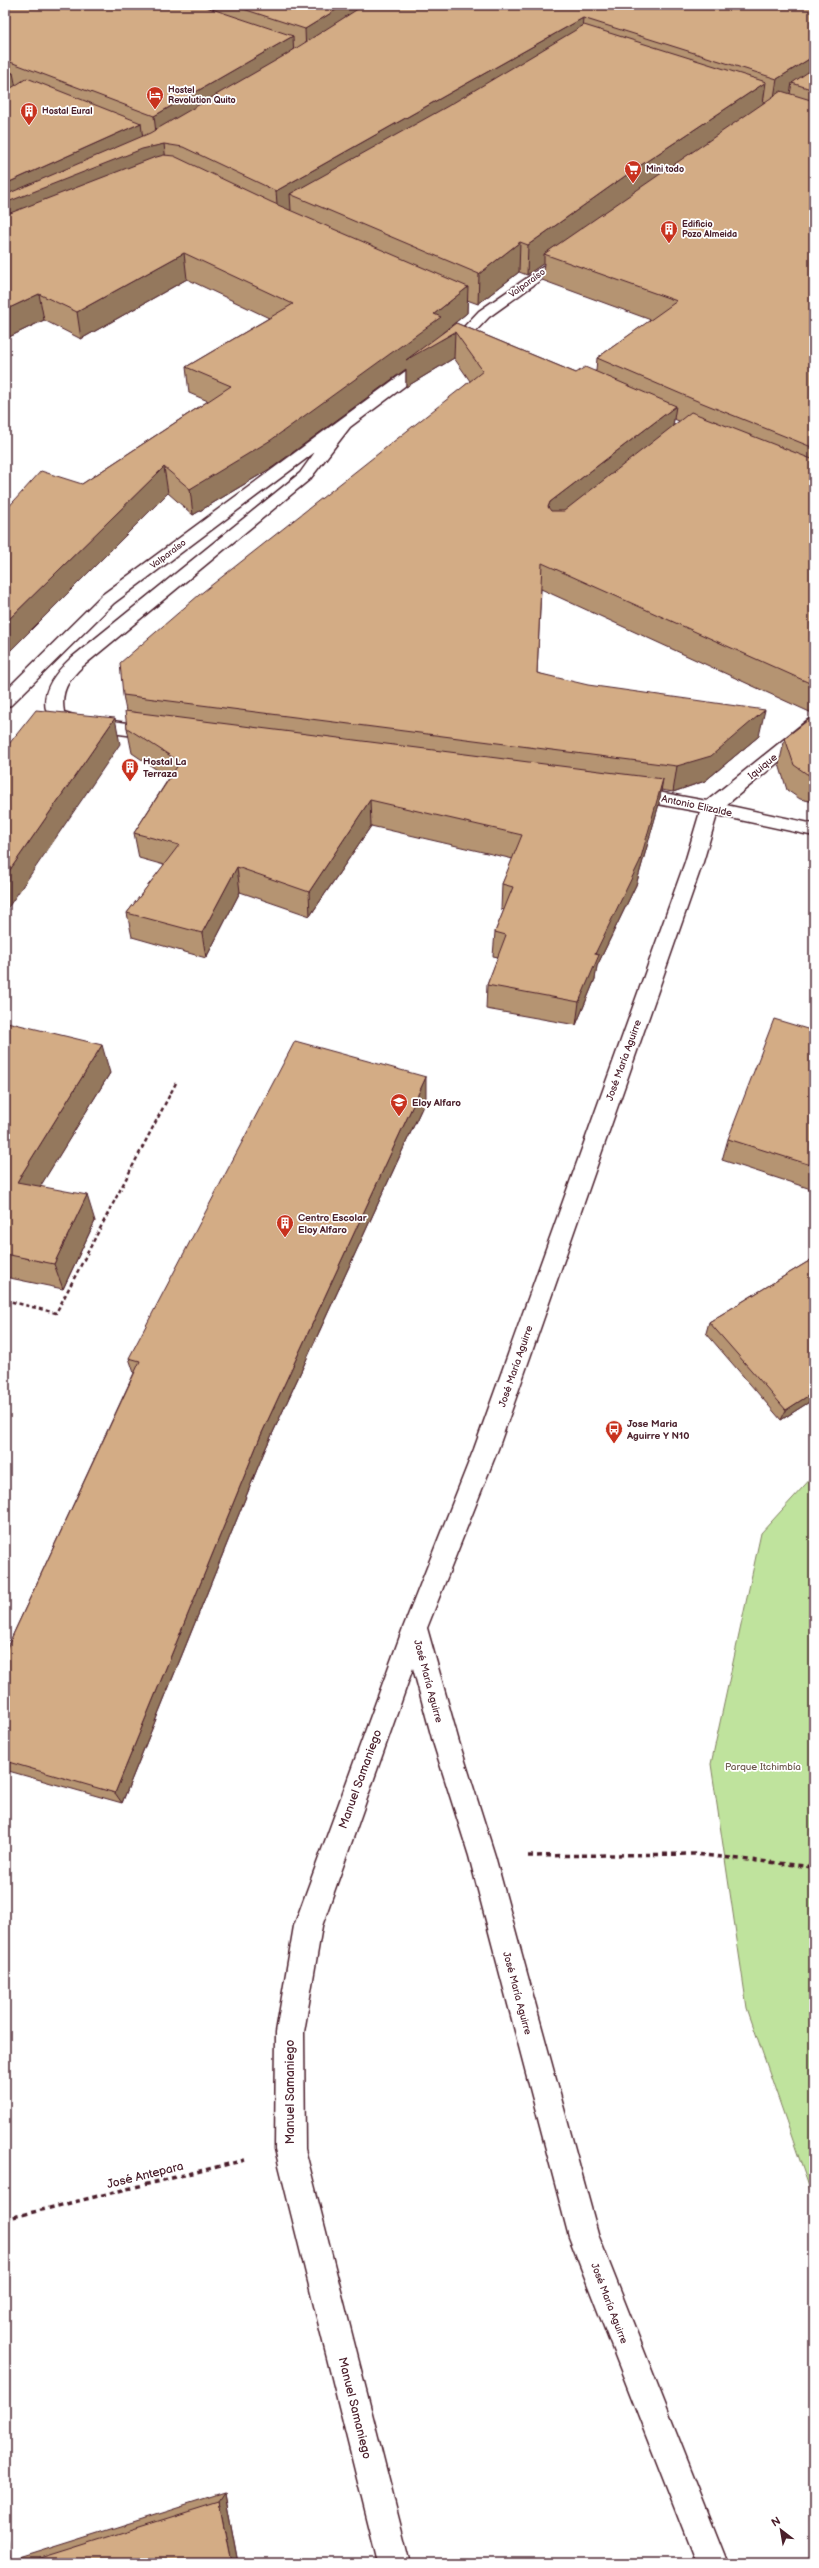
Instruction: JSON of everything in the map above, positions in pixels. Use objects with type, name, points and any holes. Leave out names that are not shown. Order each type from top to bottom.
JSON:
[{"type":"street","name":"Valparaíso","points":[[5,701],[108,599],[231,506],[346,424],[465,334],[484,314],[580,245]]},
{"type":"street","points":[[470,308],[484,314]]},
{"type":"street","points":[[465,334],[479,340]]},
{"type":"street","name":"Valparaíso","points":[[170,734],[76,722],[56,715],[52,701],[60,678],[94,648],[305,476],[346,424]]},
{"type":"street","name":"Iquique","points":[[710,808],[814,724]]},
{"type":"street","name":"Antonio Elizalde","points":[[614,791],[661,797],[814,830]]},
{"type":"street","name":"José María Aguirre","points":[[710,808],[694,862],[488,1442],[415,1628],[446,1742],[482,1856],[584,2237],[712,2563]]},
{"type":"street","name":"Manuel Samaniego","points":[[394,2563],[290,2149],[290,2032],[308,1926],[415,1628]]},
{"type":"path","points":[[5,1300],[56,1313],[177,1081]]},
{"type":"path","points":[[482,1856],[694,1854],[814,1867]]},
{"type":"path","name":"José Antepara","points":[[5,2219],[290,2149]]},
{"type":"green space","name":"Parque Itchimbía","points":[[814,1475],[814,2201],[747,2008],[711,1764],[761,1533]]},
{"type":"building","points":[[5,5],[200,5],[293,36],[154,116],[5,60]]},
{"type":"building","points":[[231,5],[344,5],[305,29]]},
{"type":"building","points":[[364,5],[814,5],[814,56],[777,79],[583,18],[276,191],[183,147],[164,144],[142,149],[5,203],[5,195],[150,133],[287,54]]},
{"type":"building","points":[[584,25],[766,82],[635,169],[528,245],[520,242],[479,274],[290,194],[448,106]]},
{"type":"building","points":[[814,68],[814,90],[792,83]]},
{"type":"building","points":[[5,70],[13,73],[5,78]]},
{"type":"building","points":[[27,78],[141,123],[5,184],[5,92]]},
{"type":"building","points":[[781,91],[814,101],[814,448],[695,400],[597,358],[677,301],[544,254]]},
{"type":"building","points":[[164,155],[174,156],[271,202],[468,287],[434,314],[441,317],[271,440],[190,489],[164,467],[5,623],[5,511],[41,471],[82,484],[231,386],[186,367],[293,304],[184,253],[77,312],[39,294],[5,310],[5,215]]},
{"type":"building","points":[[456,323],[576,373],[585,367],[676,406],[550,502],[548,507],[551,511],[564,511],[691,412],[814,460],[814,685],[542,563],[537,673],[588,685],[765,710],[711,756],[677,766],[123,695],[120,663],[199,595],[483,371],[455,332],[406,360]]},
{"type":"building","points":[[36,710],[115,718],[5,877],[5,749]]},
{"type":"building","points":[[125,711],[663,779],[640,861],[595,954],[599,955],[579,1002],[487,985],[506,935],[495,932],[513,887],[502,884],[522,835],[370,800],[309,892],[237,867],[202,933],[127,913],[179,845],[134,833],[180,762],[127,728]]},
{"type":"building","points":[[814,717],[814,775],[807,774],[794,765],[785,738]]},
{"type":"building","points":[[774,1019],[814,1031],[814,1166],[728,1139]]},
{"type":"building","points":[[7,1022],[102,1045],[17,1182],[87,1195],[54,1264],[5,1254],[5,1025]]},
{"type":"building","points":[[295,1041],[426,1077],[261,1435],[115,1793],[5,1761],[5,1652],[140,1361],[129,1358]]},
{"type":"building","points":[[814,1258],[814,1392],[786,1410],[709,1322]]},
{"type":"building","points":[[219,2502],[231,2563],[25,2563]]},
{"type":"place","name":"Hostel Revolution Quito","points":[[155,110]]},
{"type":"place","name":"Hostal Eural","points":[[29,126]]},
{"type":"place","name":"Mini todo","points":[[633,184]]},
{"type":"place","name":"Edificio Pozo Almeida","points":[[669,244]]},
{"type":"place","name":"Hostal La Terraza","points":[[130,782]]},
{"type":"place","name":"Eloy Alfaro","points":[[399,1117]]},
{"type":"place","name":"Centro Escolar Eloy Alfaro","points":[[285,1238]]},
{"type":"place","name":"Jose Maria Aguirre Y N10","points":[[614,1444]]}]
